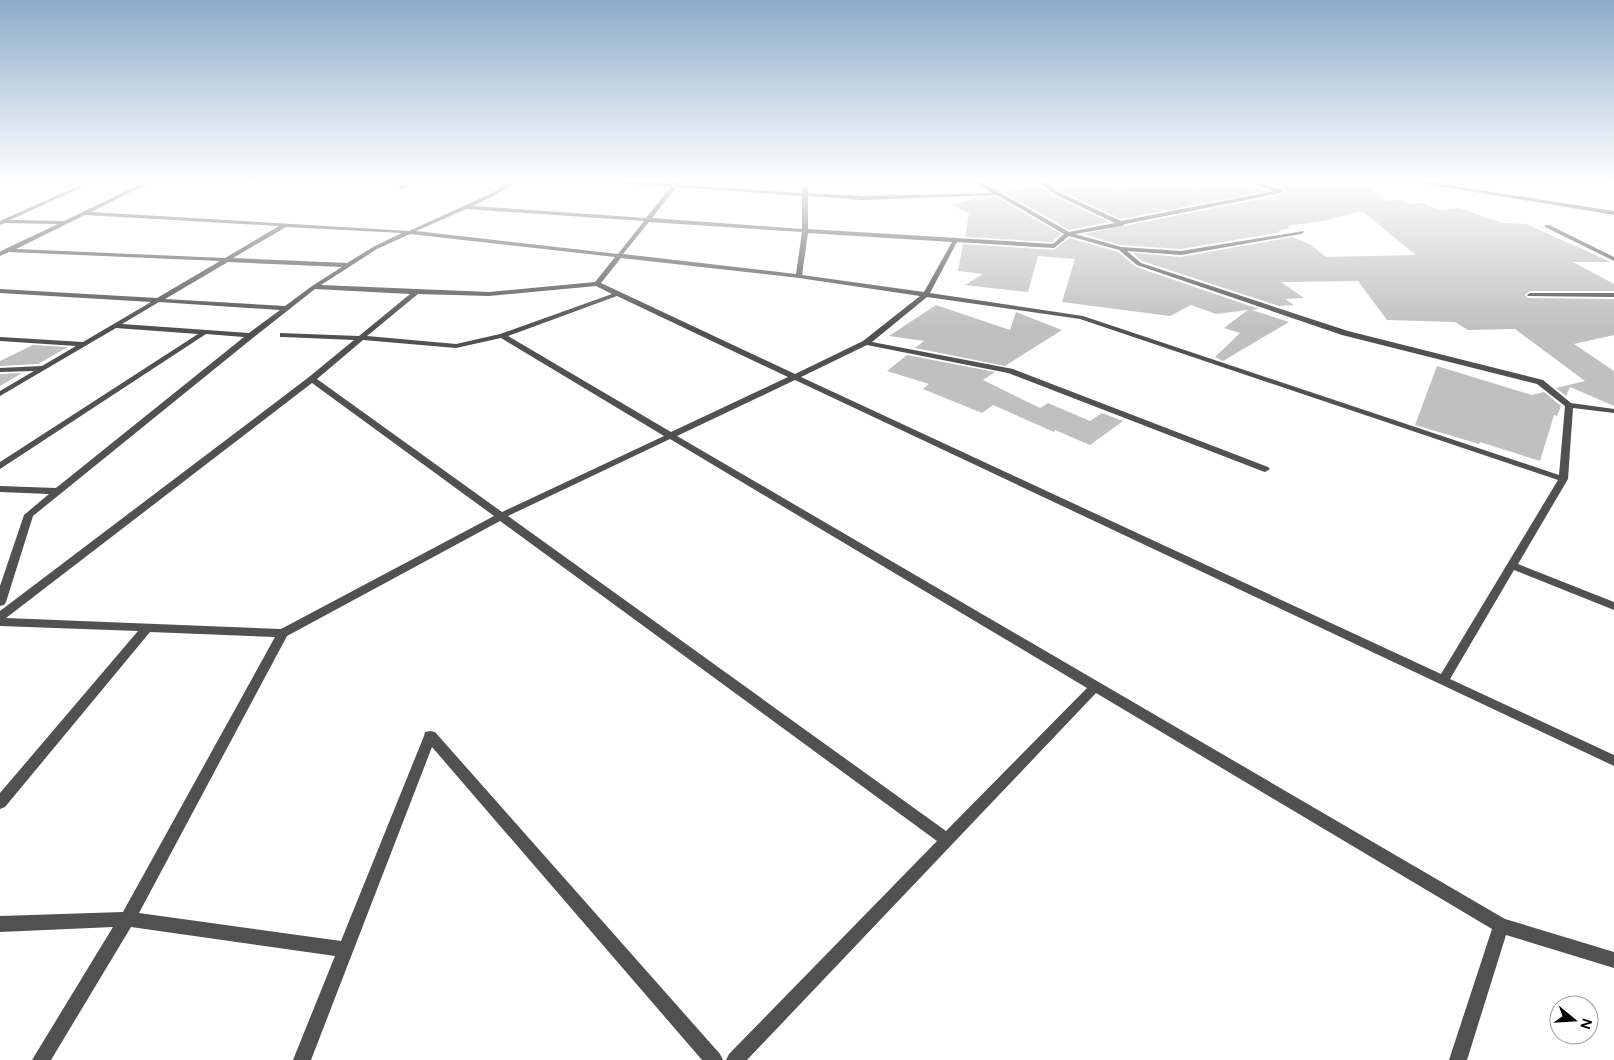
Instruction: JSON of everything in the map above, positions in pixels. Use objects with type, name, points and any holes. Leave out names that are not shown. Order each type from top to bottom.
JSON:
[{"type":"street","points":[[0,254],[52,228]]},
{"type":"street","points":[[0,394],[279,228]]},
{"type":"street","points":[[345,228],[406,232],[799,276],[928,293],[1081,317],[1563,479]]},
{"type":"street","points":[[0,602],[29,515],[251,335],[314,287],[346,265],[414,228]]},
{"type":"street","points":[[597,284],[641,228]]},
{"type":"street","points":[[769,228],[1054,246],[1068,234],[1098,228]]},
{"type":"street","points":[[1058,228],[1068,234],[1121,249],[1181,254],[1300,232]]},
{"type":"street","points":[[1552,228],[1614,259]]},
{"type":"street","points":[[799,276],[805,231]]},
{"type":"street","points":[[0,622],[283,633],[501,516],[866,343],[928,293],[956,239]]},
{"type":"street","points":[[1121,249],[1139,264],[1345,333],[1540,382],[1569,405],[1614,411]]},
{"type":"street","points":[[7,250],[346,265]]},
{"type":"street","points":[[314,287],[489,294],[597,284],[1614,761]]},
{"type":"street","points":[[0,291],[288,308]]},
{"type":"street","points":[[0,617],[312,379],[416,292]]},
{"type":"street","points":[[283,335],[361,338],[456,346],[502,336],[617,294]]},
{"type":"street","points":[[1530,295],[1614,295]]},
{"type":"street","points":[[115,326],[251,335]]},
{"type":"street","points":[[0,466],[205,332]]},
{"type":"street","points":[[502,336],[1500,926],[1614,960]]},
{"type":"street","points":[[0,339],[85,344]]},
{"type":"street","points":[[866,343],[1010,371],[1265,469]]},
{"type":"street","points":[[0,370],[45,368]]},
{"type":"street","points":[[312,379],[948,841]]},
{"type":"street","points":[[1443,681],[1563,479],[1569,405]]},
{"type":"street","points":[[0,489],[58,491]]},
{"type":"street","points":[[1512,565],[1614,606]]},
{"type":"street","points":[[0,804],[148,628]]},
{"type":"street","points":[[41,1060],[127,919],[283,633]]},
{"type":"street","points":[[735,1060],[948,841],[1094,687]]},
{"type":"street","points":[[302,1060],[430,736],[714,1060]]},
{"type":"street","points":[[0,924],[127,919],[346,950]]},
{"type":"street","points":[[1458,1060],[1500,926]]},
{"type":"building","points":[[966,228],[1051,228],[1061,234],[1052,242],[965,237]]},
{"type":"building","points":[[1112,228],[1288,228],[1278,231],[1282,232],[1181,249],[1121,245],[1084,234]]},
{"type":"building","points":[[1383,228],[1536,228],[1611,262],[1573,262],[1614,284],[1614,291],[1530,291],[1525,295],[1528,298],[1614,299],[1614,335],[1574,344],[1614,371],[1614,406],[1570,387],[1566,396],[1556,388],[1585,381],[1515,329],[1468,330],[1455,322],[1387,320],[1358,281],[1281,282],[1304,298],[1285,299],[1294,305],[1279,306],[1142,261],[1133,253],[1181,257],[1293,237],[1311,245],[1326,257],[1416,255]]},
{"type":"building","points":[[1069,238],[1118,252],[1136,267],[1259,309],[1252,310],[1289,322],[1223,361],[1215,357],[1240,333],[1224,328],[1248,310],[1216,314],[1191,305],[1170,316],[1062,302],[1075,259],[1038,256],[1028,292],[965,285],[983,274],[958,271],[963,244],[1054,250]]},
{"type":"building","points":[[936,305],[1010,330],[1016,312],[1062,330],[1005,366],[915,348],[924,341],[889,336]]},
{"type":"building","points":[[33,345],[68,347],[38,364],[0,366],[0,361]]},
{"type":"building","points":[[907,355],[995,372],[983,380],[1040,408],[1048,403],[1090,421],[1102,413],[1123,421],[1090,445],[1055,430],[1054,432],[993,405],[982,413],[923,389],[929,384],[887,371]]},
{"type":"building","points":[[1437,366],[1532,395],[1544,392],[1561,406],[1557,416],[1554,415],[1540,461],[1480,442],[1479,444],[1415,425]]},
{"type":"building","points":[[22,373],[0,386],[0,374]]}]
